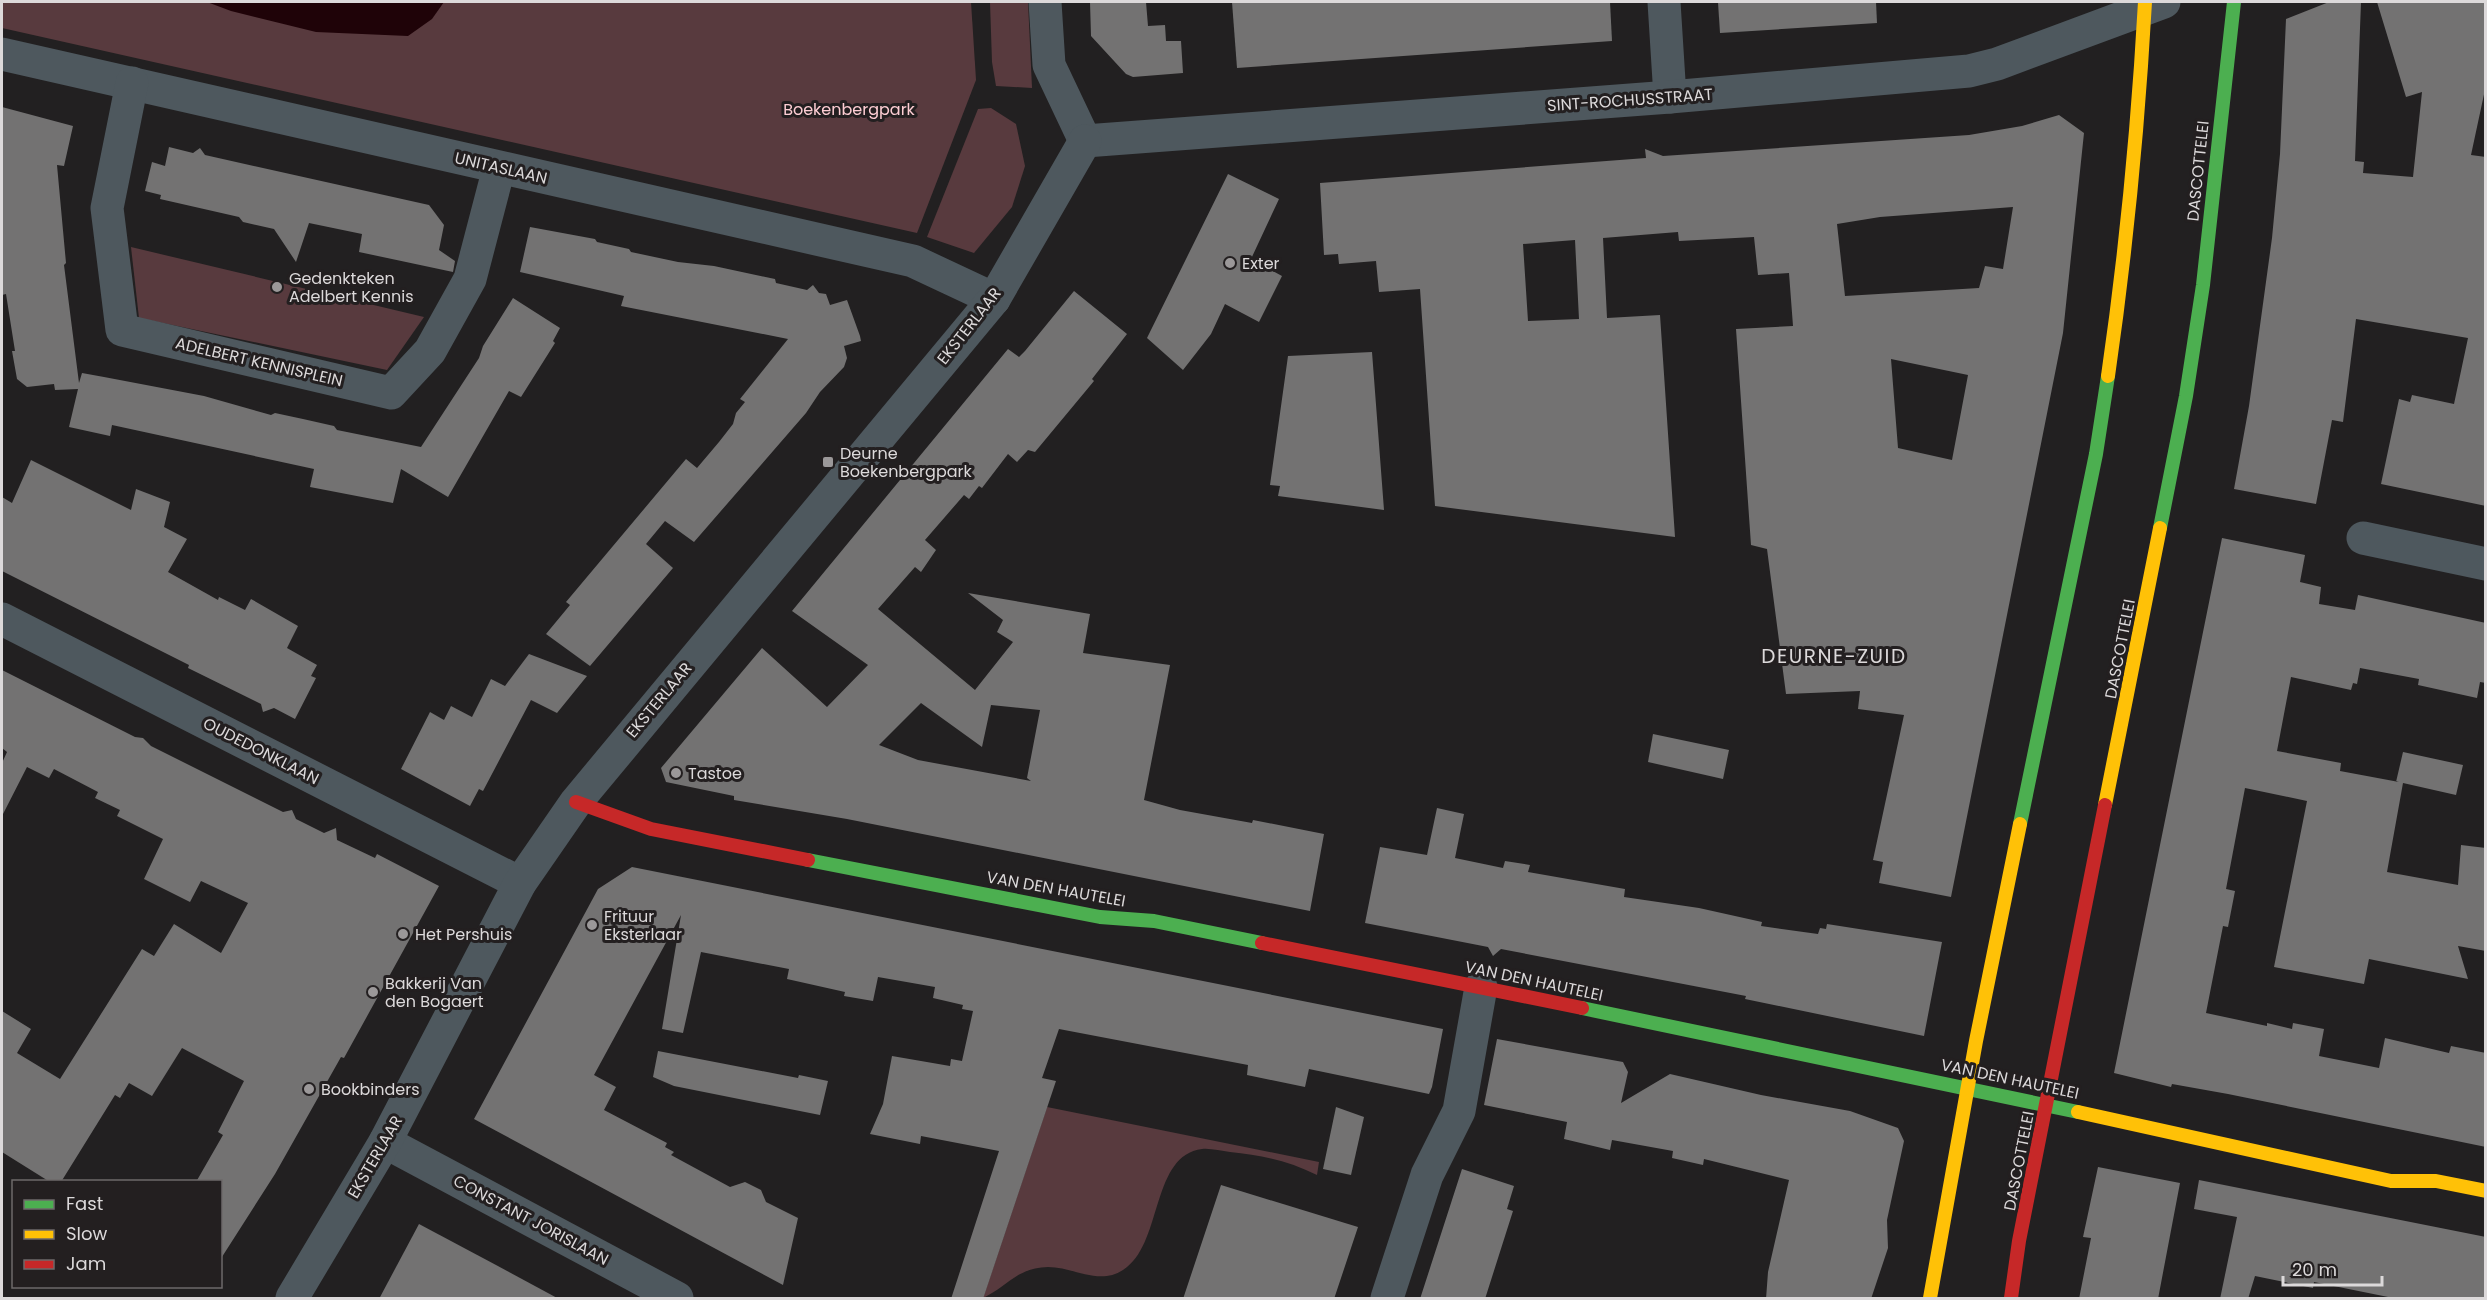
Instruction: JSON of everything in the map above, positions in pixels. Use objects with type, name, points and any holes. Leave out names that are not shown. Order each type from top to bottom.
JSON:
[{"type":"street","points":[[1046,2],[1049,65],[1084,141]]},
{"type":"street","points":[[1664,2],[1670,97]]},
{"type":"street","name":"DASCOTTELEI","points":[[2012,1299],[2019,1241],[2186,396],[2203,285],[2234,2]]},
{"type":"street","points":[[1930,1299],[1967,1087],[2098,443],[2124,266],[2151,4]]},
{"type":"street","name":"SINT-ROCHUSSTRAAT","points":[[1084,141],[1670,97],[1969,71],[1997,64],[2151,4]]},
{"type":"street","name":"UNITASLAAN","points":[[2,54],[913,261],[994,299]]},
{"type":"street","name":"ADELBERT KENNISPLEIN","points":[[132,83],[107,208],[122,330],[391,393],[430,351],[470,279],[499,168]]},
{"type":"street","name":"EKSTERLAAR","points":[[291,1299],[385,1142],[520,883],[576,802],[994,299],[1084,141]]},
{"type":"street","points":[[2363,538],[2486,564]]},
{"type":"street","name":"OUDEDONKLAAN","points":[[2,619],[520,883]]},
{"type":"street","name":"VAN DEN HAUTELEI","points":[[576,802],[651,829],[1100,917],[1154,921],[1481,987],[2047,1104],[2391,1181],[2436,1181],[2486,1191]]},
{"type":"street","points":[[1387,1299],[1427,1175],[1459,1111],[1481,987]]},
{"type":"street","name":"CONSTANT JORISLAAN","points":[[385,1142],[677,1299]]},
{"type":"green space","name":"Boekenbergpark","points":[[2,2],[971,2],[976,80],[917,233],[2,28]]},
{"type":"green space","points":[[990,2],[1028,2],[1032,88],[996,86],[992,62]]},
{"type":"green space","points":[[991,108],[1016,124],[1025,166],[1012,207],[974,253],[927,237],[978,109]]},
{"type":"green space","points":[[131,247],[424,317],[387,370],[139,318]]},
{"type":"green space","points":[[1047,1107],[1319,1162],[1317,1175],[1275,1159],[1202,1149],[1186,1155],[1174,1166],[1146,1238],[1138,1254],[1127,1267],[1108,1276],[1088,1275],[1058,1268],[1037,1268],[1020,1274],[983,1298]]},
{"type":"shaded area","points":[[207,2],[444,2],[432,19],[408,36],[316,32],[231,11]]},
{"type":"building","points":[[1090,2],[1146,2],[1148,26],[1165,25],[1166,41],[1181,41],[1183,73],[1133,77],[1126,74],[1091,36]]},
{"type":"building","points":[[1232,2],[1610,2],[1612,41],[1237,68]]},
{"type":"building","points":[[1718,2],[1876,2],[1877,23],[1720,33]]},
{"type":"building","points":[[2329,2],[2361,2],[2355,161],[2364,162],[2363,173],[2413,177],[2422,92],[2406,97],[2377,2],[2486,2],[2486,85],[2471,155],[2486,157],[2486,506],[2381,484],[2399,399],[2410,402],[2412,395],[2454,404],[2468,338],[2356,319],[2343,422],[2332,420],[2316,504],[2234,489],[2249,406],[2272,238],[2280,154],[2286,19]]},
{"type":"building","points":[[2,107],[73,126],[64,166],[57,165],[66,263],[64,265],[79,383],[82,373],[104,377],[204,396],[271,415],[275,413],[334,426],[337,430],[421,447],[479,358],[483,346],[513,298],[560,328],[553,341],[555,343],[521,397],[509,391],[448,497],[401,469],[393,503],[310,487],[314,469],[112,425],[110,436],[69,427],[78,389],[55,390],[54,384],[27,387],[17,379],[6,294],[2,295]]},
{"type":"building","points":[[2059,115],[2084,133],[2063,333],[1951,897],[1879,883],[1883,862],[1873,860],[1904,715],[1858,709],[1860,691],[1786,694],[1767,549],[1751,545],[1736,329],[1793,326],[1789,273],[1758,275],[1754,237],[1679,241],[1678,232],[1603,238],[1607,318],[1660,315],[1675,537],[1435,506],[1420,289],[1379,292],[1376,261],[1339,264],[1338,254],[1324,255],[1320,183],[1646,158],[1645,149],[1663,156],[1969,135],[2022,126]],"holes":[[[2013,207],[2003,269],[1985,266],[1979,288],[1845,296],[1837,224],[1880,217]],[[1575,240],[1579,319],[1528,321],[1523,244]],[[1891,359],[1968,375],[1952,460],[1898,448]]]},
{"type":"building","points":[[169,147],[193,153],[200,148],[205,155],[429,205],[444,225],[439,250],[455,261],[453,272],[359,252],[362,234],[309,223],[296,262],[274,229],[243,222],[239,217],[160,199],[161,195],[145,191],[152,162],[165,166]]},
{"type":"building","points":[[1228,174],[1279,199],[1251,259],[1282,276],[1259,322],[1225,304],[1211,334],[1183,370],[1147,338]]},
{"type":"building","points":[[530,227],[595,239],[597,242],[629,249],[631,252],[678,262],[714,266],[775,279],[776,283],[807,290],[813,285],[819,293],[826,294],[830,305],[847,300],[861,341],[844,346],[847,358],[844,367],[820,392],[806,413],[694,542],[665,521],[646,544],[673,568],[590,666],[546,634],[570,605],[566,602],[686,459],[697,468],[719,442],[733,424],[736,413],[745,402],[740,399],[788,339],[621,306],[624,296],[520,272]]},
{"type":"building","points":[[1074,291],[1127,334],[1092,379],[1094,381],[1035,452],[1028,450],[1017,462],[1008,454],[982,488],[979,486],[969,499],[964,495],[925,540],[936,550],[921,572],[915,567],[878,609],[975,690],[1013,642],[997,632],[1003,620],[968,593],[1090,614],[1083,653],[1170,665],[1144,800],[1180,810],[1252,823],[1253,820],[1324,834],[1310,911],[847,819],[734,800],[734,796],[666,782],[661,768],[762,648],[827,707],[868,665],[792,611],[1008,349],[1019,357]],"holes":[[[921,703],[982,747],[991,705],[1040,710],[1027,778],[1031,781],[918,760],[879,745]]]},
{"type":"building","points":[[1372,352],[1384,510],[1278,496],[1280,486],[1270,485],[1288,356]]},
{"type":"building","points":[[31,460],[131,510],[136,489],[170,502],[164,527],[187,539],[168,572],[218,600],[219,597],[245,610],[251,599],[298,626],[287,648],[317,665],[311,676],[316,678],[295,719],[274,708],[263,712],[261,704],[188,668],[189,665],[2,571],[2,497],[12,503]]},
{"type":"building","points":[[2222,538],[2305,555],[2300,582],[2321,587],[2319,604],[2355,610],[2358,595],[2486,623],[2486,683],[2480,682],[2477,698],[2418,685],[2419,679],[2360,668],[2357,684],[2353,683],[2351,690],[2291,677],[2277,751],[2341,763],[2340,771],[2396,781],[2403,752],[2463,765],[2456,795],[2403,783],[2387,872],[2458,885],[2461,845],[2486,848],[2486,951],[2458,946],[2468,979],[2369,959],[2364,984],[2274,967],[2307,801],[2245,788],[2226,889],[2235,891],[2228,927],[2223,926],[2206,1013],[2267,1026],[2267,1023],[2292,1029],[2293,1023],[2324,1029],[2319,1056],[2379,1068],[2385,1038],[2449,1053],[2451,1046],[2486,1053],[2486,1147],[2228,1094],[2172,1084],[2171,1087],[2114,1073]]},
{"type":"building","points":[[529,654],[587,676],[557,713],[531,700],[483,791],[479,789],[470,806],[401,769],[430,712],[444,720],[451,706],[472,717],[491,679],[505,686]]},
{"type":"building","points":[[2,670],[135,737],[143,738],[151,746],[283,812],[292,810],[296,819],[324,833],[336,828],[337,840],[375,858],[377,854],[439,886],[344,1058],[341,1057],[275,1174],[222,1257],[222,1180],[197,1180],[223,1135],[218,1132],[244,1081],[182,1048],[152,1096],[129,1083],[120,1098],[115,1095],[62,1180],[47,1180],[2,1152],[2,1011],[31,1029],[17,1053],[60,1079],[142,949],[154,956],[174,924],[221,953],[248,903],[201,881],[190,902],[144,879],[163,839],[117,816],[120,810],[95,798],[98,792],[54,769],[49,778],[27,767],[2,816],[2,763],[7,752],[2,748]]},
{"type":"building","points":[[1653,734],[1729,750],[1723,779],[1648,762]]},
{"type":"building","points":[[1437,808],[1464,814],[1455,858],[1503,868],[1505,861],[1530,865],[1528,872],[1625,889],[1624,897],[1699,908],[1762,922],[1761,926],[1818,934],[1820,928],[1826,929],[1827,924],[1942,942],[1924,1036],[1745,999],[1746,996],[1501,949],[1493,956],[1488,947],[1365,923],[1380,847],[1427,855]]},
{"type":"building","points":[[632,867],[1443,1029],[1432,1087],[1429,1094],[1309,1069],[1305,1087],[1247,1075],[1248,1065],[1059,1029],[1042,1078],[1056,1081],[983,1299],[951,1299],[999,1151],[921,1136],[920,1144],[870,1134],[883,1104],[892,1056],[950,1066],[951,1059],[962,1061],[973,1011],[962,1009],[963,1005],[933,998],[935,987],[878,977],[873,1001],[844,996],[845,992],[787,979],[789,969],[701,952],[683,1033],[662,1029],[681,915],[594,1075],[616,1087],[604,1110],[667,1143],[665,1147],[674,1152],[671,1155],[730,1187],[745,1182],[761,1190],[766,1202],[798,1218],[783,1285],[474,1119],[598,889]]},
{"type":"building","points":[[1497,1039],[1623,1062],[1628,1072],[1621,1103],[1670,1074],[1761,1095],[1850,1111],[1898,1128],[1904,1141],[1887,1220],[1888,1248],[1871,1299],[1766,1299],[1768,1272],[1789,1180],[1704,1159],[1703,1165],[1672,1158],[1673,1151],[1612,1140],[1610,1150],[1564,1139],[1567,1122],[1484,1105]]},
{"type":"building","points":[[658,1051],[798,1078],[799,1075],[828,1081],[820,1115],[674,1086],[653,1077]]},
{"type":"building","points":[[1336,1107],[1364,1117],[1351,1175],[1323,1169]]},
{"type":"building","points":[[2098,1167],[2180,1183],[2158,1299],[2079,1299],[2091,1238],[2083,1237]]},
{"type":"building","points":[[1462,1169],[1514,1186],[1507,1209],[1513,1211],[1485,1299],[1420,1299]]},
{"type":"building","points":[[2199,1180],[2486,1237],[2486,1299],[2398,1299],[2314,1282],[2313,1288],[2255,1276],[2248,1299],[2220,1299],[2237,1217],[2194,1209]]},
{"type":"building","points":[[1221,1185],[1358,1227],[1334,1299],[1183,1299]]},
{"type":"building","points":[[419,1224],[496,1265],[559,1299],[379,1299]]},
{"type":"traffic: fast","points":[[2160,528],[2186,396],[2203,285],[2234,2]]},
{"type":"traffic: fast","points":[[2020,824],[2096,454],[2108,376]]},
{"type":"traffic: fast","points":[[808,860],[1100,917],[1154,921],[1262,943]]},
{"type":"traffic: fast","points":[[1582,1008],[2078,1112]]},
{"type":"traffic: slow","points":[[2108,376],[2131,190],[2145,2]]},
{"type":"traffic: slow","points":[[2105,805],[2160,528]]},
{"type":"traffic: slow","points":[[1930,1298],[1976,1041],[2020,824]]},
{"type":"traffic: slow","points":[[2078,1112],[2391,1181],[2436,1181],[2486,1191]]},
{"type":"traffic: jam","points":[[576,802],[651,829],[808,860]]},
{"type":"traffic: jam","points":[[2011,1298],[2019,1241],[2105,805]]},
{"type":"traffic: jam","points":[[1262,943],[1582,1008]]},
{"type":"place","name":"Exter","points":[[1230,263]]},
{"type":"place","name":"Gedenkteken Adelbert Kennis","points":[[277,287]]},
{"type":"place","name":"Deurne Boekenbergpark","points":[[828,462]]},
{"type":"place","name":"Tastoe","points":[[676,773]]},
{"type":"place","name":"Frituur Eksterlaar","points":[[592,925]]},
{"type":"place","name":"Het Pershuis","points":[[403,934]]},
{"type":"place","name":"Bakkerij Van den Bogaert","points":[[373,992]]},
{"type":"place","name":"Bookbinders","points":[[309,1089]]},
{"type":"district","name":"DEURNE-ZUID","points":[[1834,656]]}]
